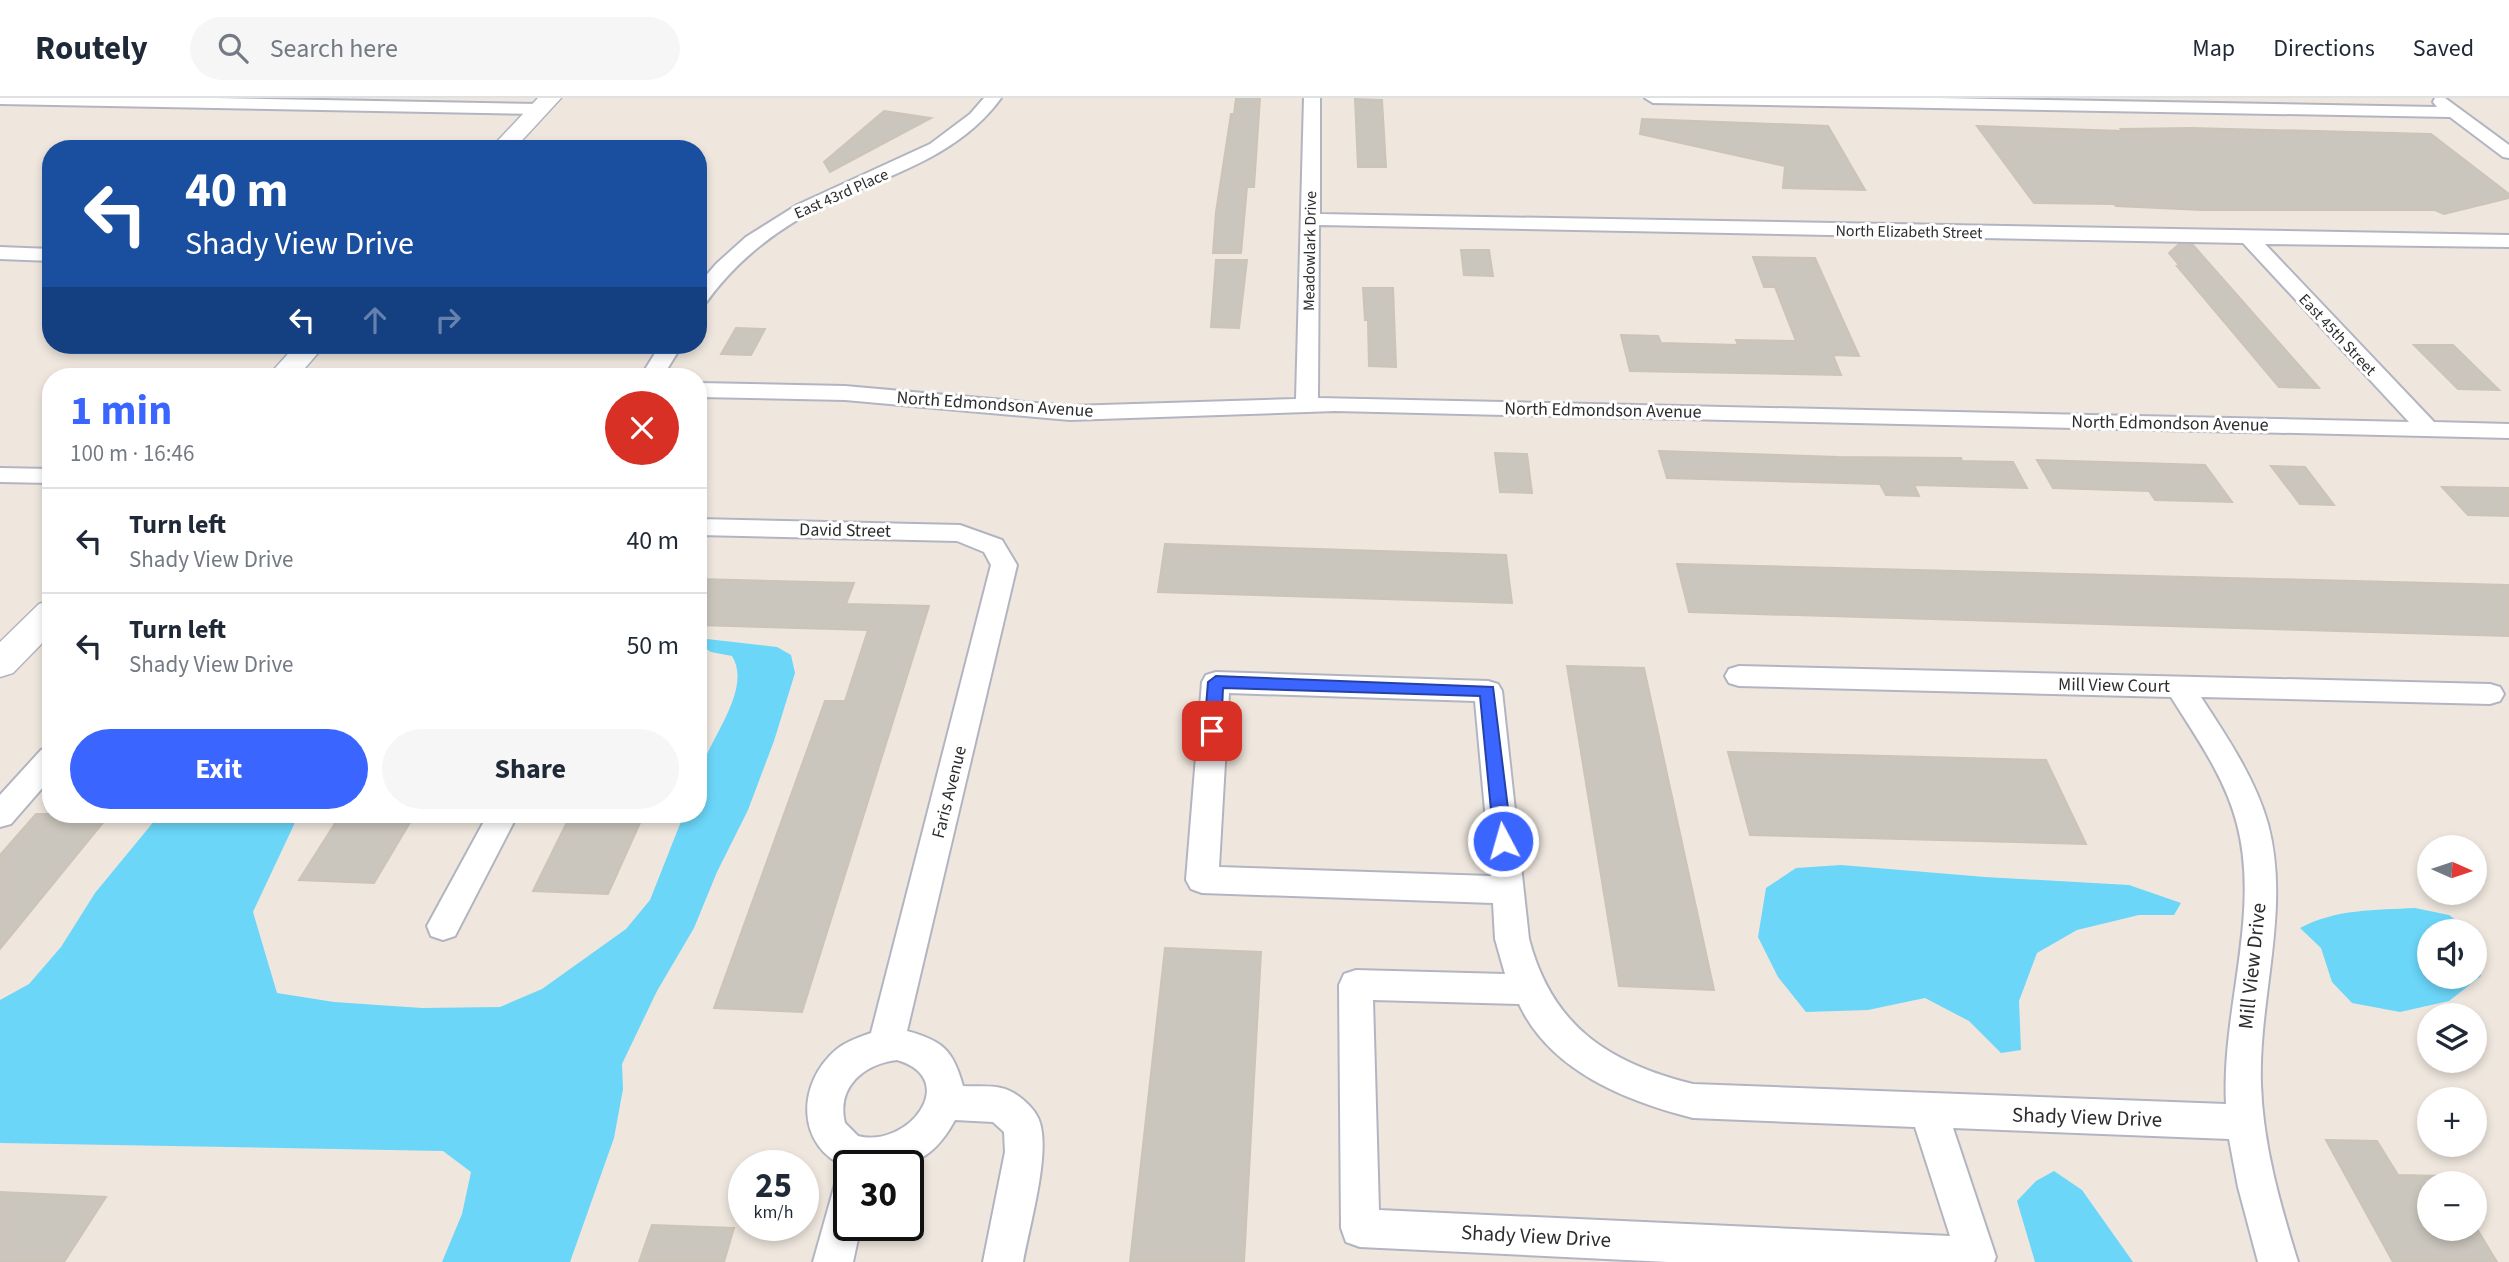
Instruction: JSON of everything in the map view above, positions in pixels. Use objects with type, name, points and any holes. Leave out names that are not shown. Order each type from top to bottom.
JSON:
[{"type":"street","name":"East 43rd Place","points":[[707,288],[723,268],[759,236],[820,200],[898,168],[939,146],[976,119],[993,98]]},
{"type":"street","name":"Meadowlark Drive","points":[[1307,404],[1312,98]]},
{"type":"street","points":[[1653,98],[2455,112]]},
{"type":"street","points":[[2436,98],[2509,153]]},
{"type":"street","points":[[0,99],[545,104]]},
{"type":"street","points":[[510,140],[545,104]]},
{"type":"street","name":"North Elizabeth Street","points":[[1310,219],[2509,241]]},
{"type":"street","name":"East 45th Street","points":[[2249,238],[2428,429]]},
{"type":"street","points":[[0,253],[42,255]]},
{"type":"street","points":[[289,368],[303,354]]},
{"type":"street","name":"North Edmondson Avenue","points":[[707,390],[845,393],[1070,413],[1307,404],[2509,430]]},
{"type":"street","points":[[0,475],[42,476]]},
{"type":"street","name":"David Street","points":[[707,527],[951,533],[973,536],[989,543]]},
{"type":"street","name":"Faris Avenue","points":[[886,1045],[1005,569],[998,552],[989,543]]},
{"type":"street","points":[[0,664],[42,621]]},
{"type":"street","name":"Mill View Court","points":[[1739,676],[2490,694]]},
{"type":"street","name":"Shady View Drive","points":[[1508,890],[1202,880],[1216,682],[1488,691],[1508,890],[1512,939],[1528,989],[1547,1020],[1575,1049],[1611,1073],[1672,1097],[1692,1101],[2244,1122]]},
{"type":"street","name":"Mill View Drive","points":[[2179,686],[2222,754],[2242,793],[2258,847],[2260,914],[2243,1058],[2244,1122],[2257,1195],[2278,1262]]},
{"type":"street","points":[[0,815],[42,768]]},
{"type":"street","points":[[443,926],[498,823]]},
{"type":"street","name":"Shady View Drive","points":[[1528,989],[1356,985],[1360,1228],[1976,1257],[1929,1112]]},
{"type":"street","points":[[847,1150],[829,1133],[824,1115],[826,1097],[834,1078],[848,1062],[866,1051],[886,1045],[916,1047],[939,1065],[945,1082],[944,1102],[935,1123],[907,1148],[901,1150]]},
{"type":"street","points":[[944,1102],[1001,1105],[1022,1124],[1024,1152],[1003,1262]]},
{"type":"street","points":[[833,1262],[838,1241]]},
{"type":"water","points":[[707,639],[777,647],[791,655],[795,673],[774,741],[748,810],[717,872],[694,928],[657,991],[622,1064],[623,1089],[614,1138],[570,1262],[442,1262],[462,1214],[471,1172],[443,1151],[0,1143],[0,1000],[29,984],[61,947],[95,893],[153,823],[295,823],[253,912],[277,993],[334,1002],[422,1008],[500,1007],[542,989],[626,929],[650,900],[680,823],[707,823],[707,755],[726,718],[737,685],[737,670],[732,656],[707,650]]},
{"type":"water","points":[[1841,865],[2129,885],[2181,903],[2174,915],[2139,915],[2077,930],[2037,953],[2019,1001],[2021,1050],[2001,1053],[1969,1021],[1925,998],[1868,1010],[1806,1012],[1778,977],[1758,937],[1766,888],[1796,868]]},
{"type":"water","points":[[2415,908],[2449,915],[2454,919],[2417,919],[2417,989],[2464,989],[2449,1001],[2417,1003],[2417,1008],[2400,1012],[2352,1003],[2332,982],[2321,948],[2300,928],[2327,917],[2371,910]]},
{"type":"water","points":[[2054,1171],[2082,1190],[2133,1262],[2035,1262],[2017,1201],[2036,1181]]},
{"type":"building","points":[[1236,98],[1260,98],[1254,187],[1247,187],[1241,253],[1213,253],[1216,212],[1231,114],[1234,114]]},
{"type":"building","points":[[1355,99],[1382,100],[1386,167],[1358,167]]},
{"type":"building","points":[[884,111],[931,118],[830,172],[824,162]]},
{"type":"building","points":[[1642,119],[1828,126],[1865,190],[1783,188],[1785,166],[1640,134]]},
{"type":"building","points":[[1977,126],[2123,131],[2121,129],[2191,128],[2431,134],[2509,194],[2509,198],[2444,214],[2435,210],[2202,210],[2114,204],[2034,203]]},
{"type":"building","points":[[2179,244],[2193,245],[2319,388],[2279,387],[2177,266],[2180,266],[2169,253]]},
{"type":"building","points":[[1461,250],[1489,250],[1493,276],[1464,275]]},
{"type":"building","points":[[1753,257],[1815,258],[1859,356],[1833,355],[1841,375],[1630,371],[1621,335],[1658,336],[1661,343],[1738,345],[1736,340],[1796,341],[1775,287],[1764,287]]},
{"type":"building","points":[[1216,260],[1247,260],[1239,328],[1211,327]]},
{"type":"building","points":[[1363,288],[1393,288],[1396,367],[1369,366],[1368,320],[1365,320]]},
{"type":"building","points":[[736,328],[765,329],[751,355],[721,354]]},
{"type":"building","points":[[2414,345],[2453,345],[2499,390],[2458,389]]},
{"type":"building","points":[[1659,451],[1961,458],[1962,461],[2013,462],[2027,488],[1914,485],[1919,496],[1886,495],[1880,484],[1667,478]]},
{"type":"building","points":[[1495,453],[1527,454],[1532,493],[1500,492]]},
{"type":"building","points":[[2037,460],[2205,465],[2232,502],[2155,500],[2149,491],[2053,488]]},
{"type":"building","points":[[2271,466],[2305,467],[2334,505],[2300,504]]},
{"type":"building","points":[[2442,487],[2509,488],[2509,516],[2468,515]]},
{"type":"building","points":[[1165,544],[1506,555],[1512,603],[1158,592]]},
{"type":"building","points":[[1677,564],[2509,585],[2509,636],[1689,612]]},
{"type":"building","points":[[707,579],[854,583],[846,604],[929,606],[802,1012],[714,1008],[825,701],[845,701],[868,630],[707,625]]},
{"type":"building","points":[[1567,666],[1644,668],[1714,990],[1619,986]]},
{"type":"building","points":[[1728,752],[2046,760],[2086,844],[1750,835]]},
{"type":"building","points":[[36,814],[42,814],[42,823],[103,823],[0,949],[0,855]]},
{"type":"building","points":[[335,823],[410,823],[374,883],[299,880]]},
{"type":"building","points":[[567,823],[640,823],[608,894],[533,891]]},
{"type":"building","points":[[1165,948],[1261,952],[1244,1262],[1130,1262]]},
{"type":"building","points":[[2326,1140],[2377,1141],[2398,1175],[2417,1175],[2417,1241],[2484,1241],[2497,1262],[2393,1262]]},
{"type":"building","points":[[0,1192],[106,1197],[64,1262],[0,1262]]},
{"type":"building","points":[[652,1225],[728,1228],[728,1241],[730,1241],[724,1262],[639,1262]]},
{"type":"route","points":[[1212,731],[1216,682],[1488,691],[1503,841]]}]
